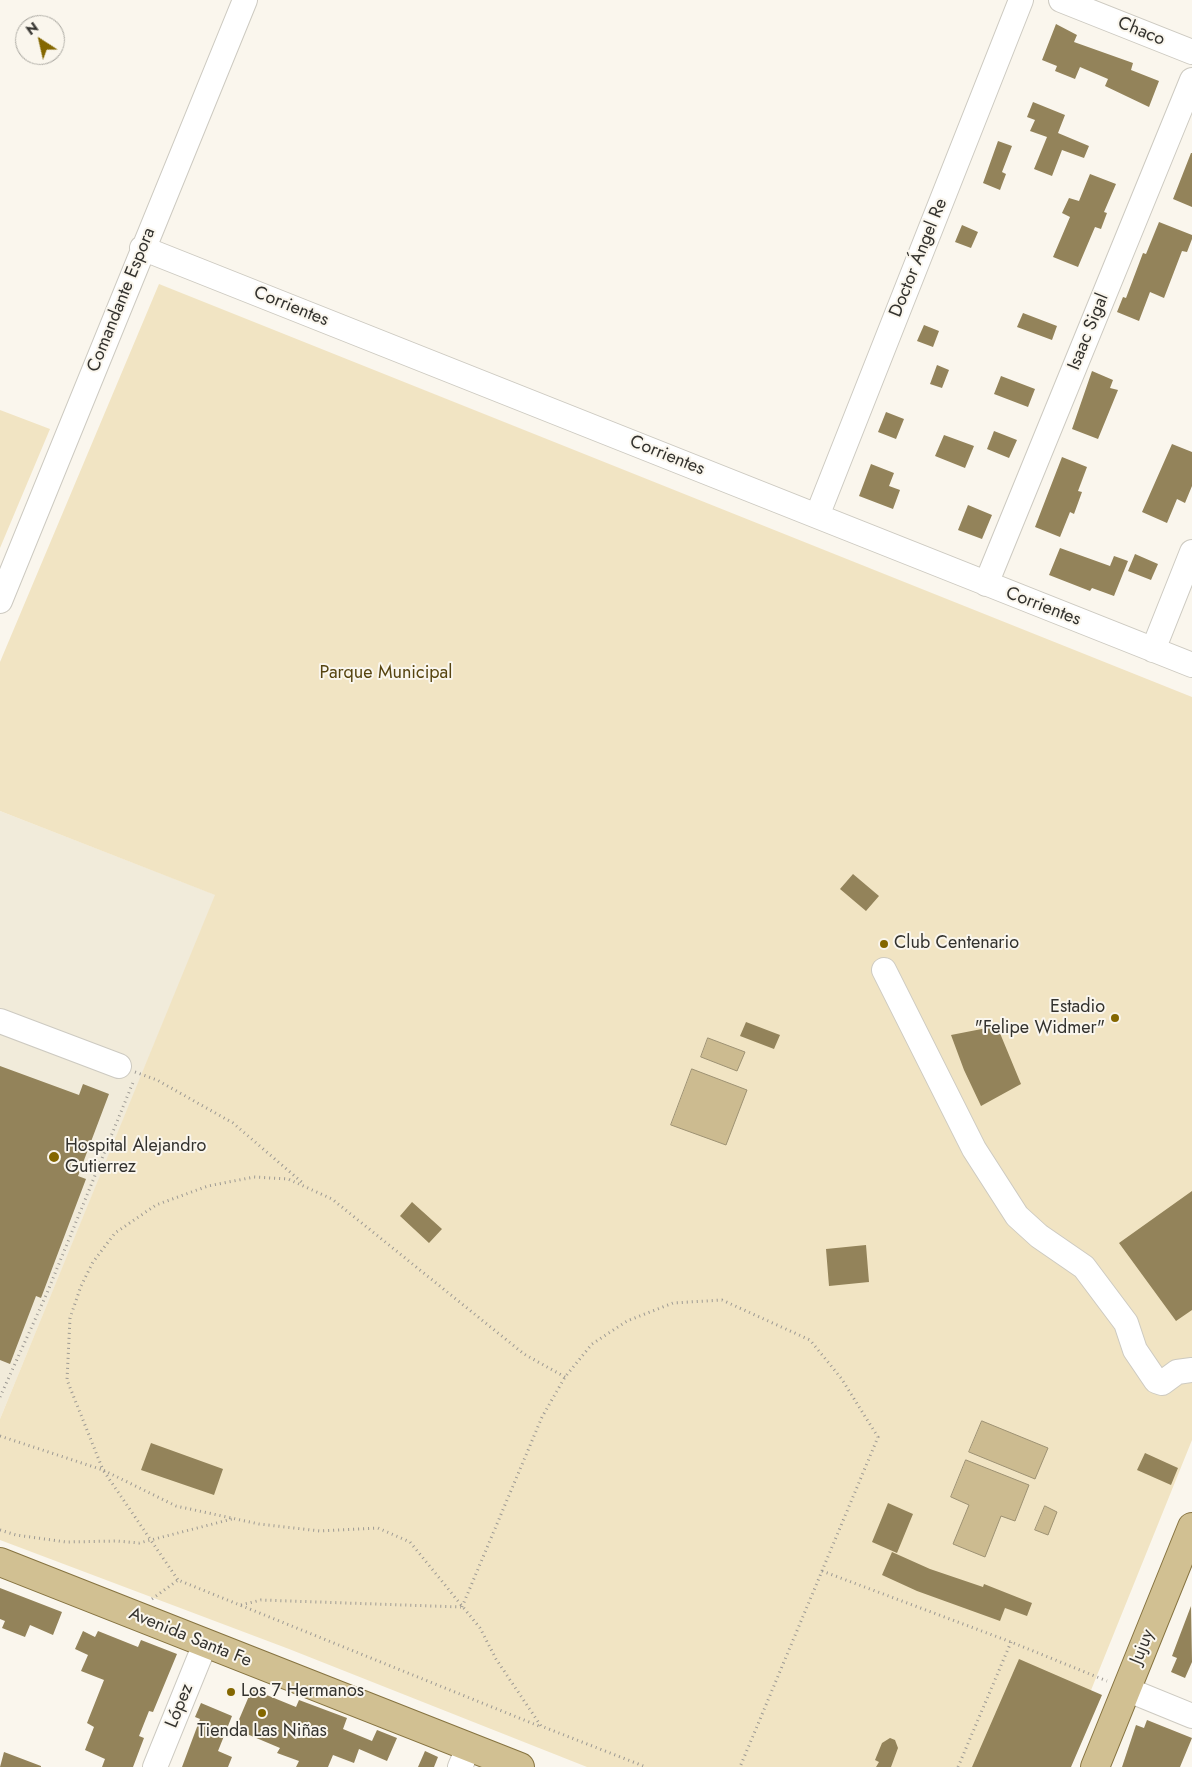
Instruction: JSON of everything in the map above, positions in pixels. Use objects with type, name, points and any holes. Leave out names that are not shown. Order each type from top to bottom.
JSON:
[{"type":"main road","name":"Jujuy","points":[[1095,1767],[1192,1527]]},
{"type":"main road","name":"Avenida Santa Fe","points":[[0,1562],[204,1644],[465,1756],[520,1767]]},
{"type":"street","name":"Comandante Espora","points":[[0,601],[244,0]]},
{"type":"street","name":"Doctor Ángel Re","points":[[817,516],[1021,0]]},
{"type":"street","name":"Chaco","points":[[1062,0],[1192,52]]},
{"type":"street","name":"Isaac Sigal","points":[[986,584],[1192,80]]},
{"type":"street","name":"Corrientes","points":[[142,248],[1192,665]]},
{"type":"street","points":[[1153,650],[1192,552]]},
{"type":"street","points":[[884,970],[974,1149],[1017,1216],[1039,1236],[1084,1267],[1126,1323],[1135,1350],[1156,1381],[1162,1383],[1177,1372],[1192,1370]]},
{"type":"street","points":[[0,1021],[128,1069]]},
{"type":"street","name":"López","points":[[155,1767],[204,1644]]},
{"type":"street","points":[[1126,1689],[1192,1716]]},
{"type":"path","points":[[0,1397],[47,1293],[128,1069],[157,1080],[234,1123],[308,1188]]},
{"type":"path","points":[[565,1377],[524,1354],[377,1233],[332,1199],[288,1179],[254,1177],[208,1186],[156,1205],[115,1233],[93,1262],[70,1318],[67,1380],[103,1470],[178,1580],[646,1767]]},
{"type":"path","points":[[462,1607],[542,1417],[565,1377],[592,1344],[627,1321],[673,1303],[722,1300],[810,1340],[841,1378],[878,1437],[740,1767]]},
{"type":"path","points":[[0,1436],[103,1470],[176,1506],[259,1524],[320,1531],[378,1528],[410,1542],[480,1628],[496,1659],[541,1726]]},
{"type":"path","points":[[0,1530],[66,1542],[117,1541],[139,1543],[232,1519]]},
{"type":"path","points":[[822,1571],[1012,1642],[1126,1689]]},
{"type":"path","points":[[143,1619],[150,1600],[178,1580]]},
{"type":"path","points":[[240,1605],[261,1600],[462,1607]]},
{"type":"path","points":[[958,1767],[1012,1642]]},
{"type":"shaded area","name":"Hospital Alejandro Gutierrez","points":[[0,811],[216,895],[0,1419]]},
{"type":"shaded area","points":[[708,1038],[745,1052],[737,1071],[701,1057]]},
{"type":"shaded area","points":[[692,1069],[747,1090],[726,1145],[671,1125]]},
{"type":"shaded area","points":[[982,1421],[1048,1448],[1035,1479],[969,1452]]},
{"type":"shaded area","points":[[966,1460],[1029,1485],[1015,1521],[1001,1516],[985,1557],[953,1544],[969,1505],[951,1497]]},
{"type":"shaded area","points":[[1045,1506],[1057,1512],[1048,1535],[1035,1530]]},
{"type":"green space","name":"Parque Municipal","points":[[159,284],[1192,697],[1192,1440],[1060,1767],[587,1767],[289,1649],[0,1540],[0,1419],[215,895],[0,811],[0,662]]},
{"type":"green space","points":[[0,410],[50,429],[0,548]]},
{"type":"building","points":[[1056,24],[1077,35],[1074,42],[1133,63],[1131,70],[1159,81],[1149,107],[1105,86],[1108,79],[1080,67],[1075,79],[1055,71],[1057,66],[1042,60]]},
{"type":"building","points":[[1033,102],[1065,115],[1058,133],[1089,146],[1084,158],[1062,150],[1052,176],[1034,169],[1047,137],[1030,131],[1035,120],[1027,117]]},
{"type":"building","points":[[998,141],[1012,146],[1002,172],[1006,174],[1000,190],[983,183]]},
{"type":"building","points":[[1192,153],[1192,207],[1173,199]]},
{"type":"building","points":[[1090,174],[1116,184],[1104,212],[1107,213],[1101,229],[1095,227],[1078,267],[1053,257],[1070,217],[1062,213],[1069,198],[1079,201]]},
{"type":"building","points":[[1159,222],[1192,235],[1192,239],[1187,252],[1182,251],[1164,298],[1150,292],[1139,321],[1117,312],[1123,297],[1126,298],[1143,253],[1146,254]]},
{"type":"building","points":[[962,225],[978,232],[971,248],[955,242]]},
{"type":"building","points":[[1023,313],[1057,326],[1052,340],[1017,327]]},
{"type":"building","points":[[924,325],[939,331],[933,347],[917,341]]},
{"type":"building","points":[[937,365],[949,370],[942,388],[930,384]]},
{"type":"building","points":[[1092,371],[1113,380],[1110,388],[1118,390],[1098,439],[1072,429]]},
{"type":"building","points":[[1001,376],[1035,389],[1028,407],[994,394]]},
{"type":"building","points":[[886,412],[904,419],[896,439],[878,432]]},
{"type":"building","points":[[994,431],[1017,440],[1009,458],[987,449]]},
{"type":"building","points":[[944,435],[974,446],[965,468],[935,456]]},
{"type":"building","points":[[1172,444],[1192,452],[1192,486],[1185,503],[1177,499],[1167,523],[1142,512]]},
{"type":"building","points":[[1062,457],[1087,467],[1078,491],[1082,492],[1074,514],[1070,512],[1060,537],[1035,527]]},
{"type":"building","points":[[871,464],[894,473],[889,486],[900,490],[893,509],[859,496]]},
{"type":"building","points":[[968,505],[992,515],[982,539],[958,530]]},
{"type":"building","points":[[1060,548],[1110,566],[1114,556],[1128,561],[1114,596],[1092,588],[1090,591],[1049,575]]},
{"type":"building","points":[[1135,554],[1158,564],[1151,580],[1128,571]]},
{"type":"building","points":[[853,874],[879,896],[866,911],[840,889]]},
{"type":"building","points":[[746,1022],[780,1035],[774,1049],[740,1036]]},
{"type":"building","points":[[997,1026],[1021,1084],[981,1106],[964,1070],[951,1035]]},
{"type":"building","points":[[0,1066],[79,1095],[83,1084],[109,1094],[78,1176],[86,1179],[41,1298],[36,1296],[10,1364],[0,1360]]},
{"type":"building","points":[[1192,1191],[1192,1310],[1176,1321],[1119,1243]]},
{"type":"building","points":[[412,1202],[442,1229],[429,1243],[400,1216]]},
{"type":"building","points":[[866,1245],[869,1282],[829,1286],[826,1249]]},
{"type":"building","points":[[151,1443],[223,1469],[214,1495],[141,1470]]},
{"type":"building","points":[[1145,1453],[1178,1468],[1171,1485],[1137,1470]]},
{"type":"building","points":[[888,1503],[913,1514],[897,1553],[872,1542]]},
{"type":"building","points":[[892,1552],[930,1569],[983,1587],[984,1584],[1032,1603],[1027,1616],[1005,1608],[1000,1621],[917,1591],[882,1575]]},
{"type":"building","points":[[0,1588],[62,1612],[53,1635],[30,1625],[25,1637],[2,1628],[5,1621],[0,1619]]},
{"type":"building","points":[[1191,1606],[1192,1662],[1185,1678],[1171,1672],[1177,1658],[1172,1656]]},
{"type":"building","points":[[83,1631],[95,1637],[98,1631],[138,1647],[141,1640],[177,1654],[153,1712],[149,1711],[139,1736],[144,1738],[133,1767],[102,1767],[105,1759],[85,1750],[94,1727],[87,1723],[104,1680],[81,1671],[88,1655],[75,1649]]},
{"type":"building","points":[[1019,1659],[1102,1695],[1071,1767],[972,1767]]},
{"type":"building","points":[[252,1689],[296,1707],[299,1700],[347,1718],[343,1729],[372,1741],[377,1730],[397,1738],[387,1761],[359,1749],[354,1763],[333,1755],[328,1767],[296,1767],[299,1761],[277,1753],[280,1748],[235,1729]]},
{"type":"building","points":[[201,1703],[232,1716],[218,1751],[232,1757],[228,1767],[182,1767],[200,1719],[195,1717]]},
{"type":"building","points":[[1147,1720],[1192,1738],[1180,1767],[1122,1767],[1136,1725],[1144,1728]]},
{"type":"building","points":[[890,1738],[895,1740],[898,1748],[891,1767],[876,1767],[879,1762],[875,1760],[882,1743]]},
{"type":"building","points":[[425,1751],[438,1757],[434,1767],[418,1767]]},
{"type":"building","points":[[4,1752],[41,1766],[41,1767],[0,1767]]},
{"type":"place","name":"Club Centenario","points":[[884,944]]},
{"type":"place","name":"Estadio \"Felipe Widmer\"","points":[[1115,1018]]},
{"type":"place","name":"Hospital Alejandro Gutierrez","points":[[54,1157]]},
{"type":"place","name":"Los 7 Hermanos","points":[[231,1692]]},
{"type":"place","name":"Tienda Las Niñas","points":[[262,1713]]}]
